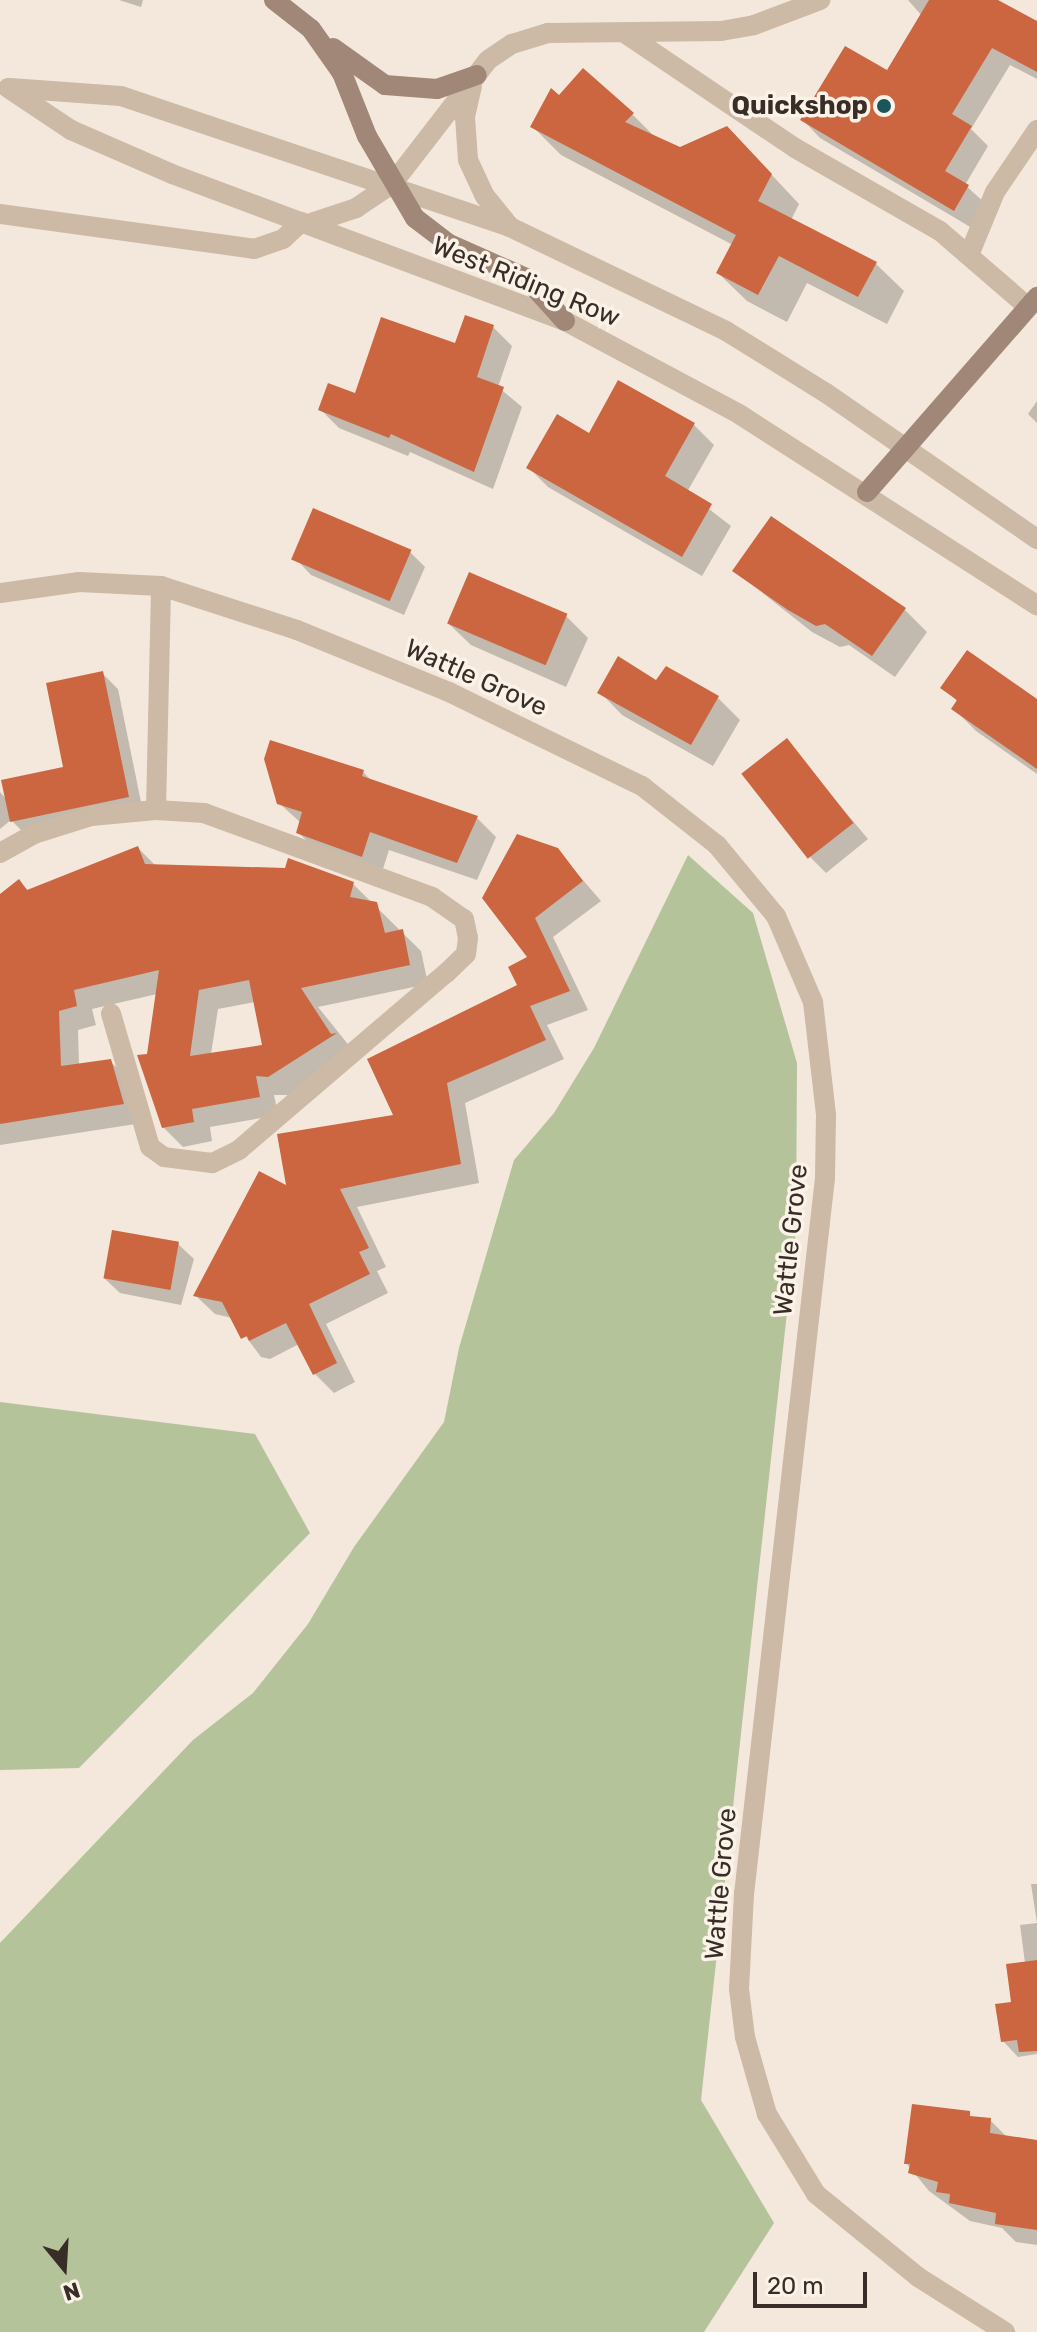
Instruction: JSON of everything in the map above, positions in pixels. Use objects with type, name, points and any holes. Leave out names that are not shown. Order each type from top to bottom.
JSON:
[{"type":"main road","points":[[274,0],[385,85],[437,89],[476,76]]},
{"type":"main road","points":[[311,29],[342,73],[393,183],[428,230],[526,278],[565,321]]},
{"type":"main road","points":[[867,492],[1032,302]]},
{"type":"street","points":[[0,214],[254,249],[283,239],[305,223],[356,208],[393,183],[476,76],[501,50],[532,37],[721,31],[754,25],[820,0]]},
{"type":"street","points":[[626,34],[795,148],[940,231],[1032,302]]},
{"type":"street","points":[[476,76],[465,117],[468,160],[485,196],[510,227]]},
{"type":"street","name":"West Riding Row","points":[[4,87],[121,96],[393,183],[510,227],[726,331],[905,446],[1037,539]]},
{"type":"street","name":"West Riding Row","points":[[4,87],[71,130],[565,321],[739,414],[867,492],[1037,605]]},
{"type":"street","points":[[969,255],[995,192],[1037,130]]},
{"type":"street","name":"Wattle Grove","points":[[0,593],[79,582],[161,586],[297,630],[449,692],[642,786],[680,813],[748,877],[776,916],[800,964],[822,1056],[825,1178],[744,1894],[739,1989],[745,2037],[767,2114],[816,2194],[918,2277],[1005,2332]]},
{"type":"street","points":[[156,810],[161,586]]},
{"type":"street","points":[[0,853],[34,834],[91,816],[156,810],[204,813],[262,831],[432,897],[464,919],[466,954],[239,1150],[212,1163],[164,1157],[150,1147],[111,1014]]},
{"type":"green space","points":[[688,855],[753,913],[797,1063],[796,1230],[701,2100],[774,2223],[704,2332],[0,2332],[0,1943],[193,1740],[253,1693],[308,1624],[354,1547],[444,1422],[459,1348],[514,1160],[554,1113],[594,1048]]},
{"type":"green space","points":[[0,1402],[255,1434],[310,1533],[79,1768],[0,1770]]},
{"type":"building","points":[[929,0],[998,0],[1037,21],[1037,72],[992,48],[952,114],[972,126],[945,171],[969,185],[954,211],[800,120],[845,46],[887,70]]},
{"type":"building","points":[[583,68],[634,113],[625,122],[680,147],[727,126],[772,174],[758,201],[877,262],[858,297],[779,256],[758,295],[716,273],[736,235],[530,127],[551,88],[559,95]]},
{"type":"building","points":[[465,315],[494,325],[477,377],[504,387],[474,472],[391,434],[389,438],[318,410],[328,383],[355,393],[381,317],[455,343]]},
{"type":"building","points":[[618,380],[695,423],[665,476],[712,504],[682,557],[526,468],[557,414],[589,433]]},
{"type":"building","points":[[313,508],[411,550],[390,601],[291,560]]},
{"type":"building","points":[[771,516],[906,608],[872,656],[825,624],[816,626],[788,610],[732,571]]},
{"type":"building","points":[[469,572],[567,614],[546,665],[447,624]]},
{"type":"building","points":[[967,650],[1037,699],[1037,769],[951,709],[957,700],[940,688]]},
{"type":"building","points":[[618,656],[656,680],[666,666],[719,696],[691,745],[597,693]]},
{"type":"building","points":[[103,671],[129,797],[10,822],[1,780],[63,767],[46,683]]},
{"type":"building","points":[[787,738],[853,823],[808,859],[741,774]]},
{"type":"building","points":[[270,740],[364,770],[362,776],[478,816],[457,863],[370,832],[362,857],[296,833],[302,812],[277,804],[264,759]]},
{"type":"building","points":[[517,834],[558,848],[583,881],[535,918],[570,991],[530,1006],[546,1040],[447,1083],[461,1164],[340,1189],[369,1248],[359,1252],[370,1274],[309,1304],[337,1363],[313,1375],[286,1323],[249,1341],[247,1336],[241,1339],[222,1302],[193,1296],[259,1171],[286,1185],[277,1134],[393,1115],[367,1059],[517,985],[508,967],[527,957],[482,898]]},
{"type":"building","points":[[138,846],[145,864],[285,868],[288,858],[354,882],[350,897],[377,902],[385,933],[403,929],[410,965],[301,988],[331,1034],[337,1033],[268,1077],[256,1076],[260,1097],[192,1109],[194,1122],[162,1128],[137,1055],[147,1054],[159,970],[74,990],[77,1006],[59,1011],[61,1066],[111,1059],[124,1104],[0,1124],[0,894],[19,879],[27,890]],"holes":[[[249,980],[262,1045],[190,1056],[199,990]]]},
{"type":"building","points":[[112,1230],[179,1242],[170,1290],[103,1278]]},
{"type":"building","points":[[1037,1960],[1037,2051],[1019,2052],[1017,2040],[1001,2042],[995,2004],[1011,2002],[1006,1964]]},
{"type":"building","points":[[912,2104],[970,2111],[970,2116],[991,2118],[990,2133],[1037,2140],[1037,2230],[995,2224],[996,2213],[949,2203],[950,2194],[936,2192],[938,2182],[908,2173],[910,2164],[904,2164]]},
{"type":"place","name":"Quickshop","points":[[884,106]]}]
